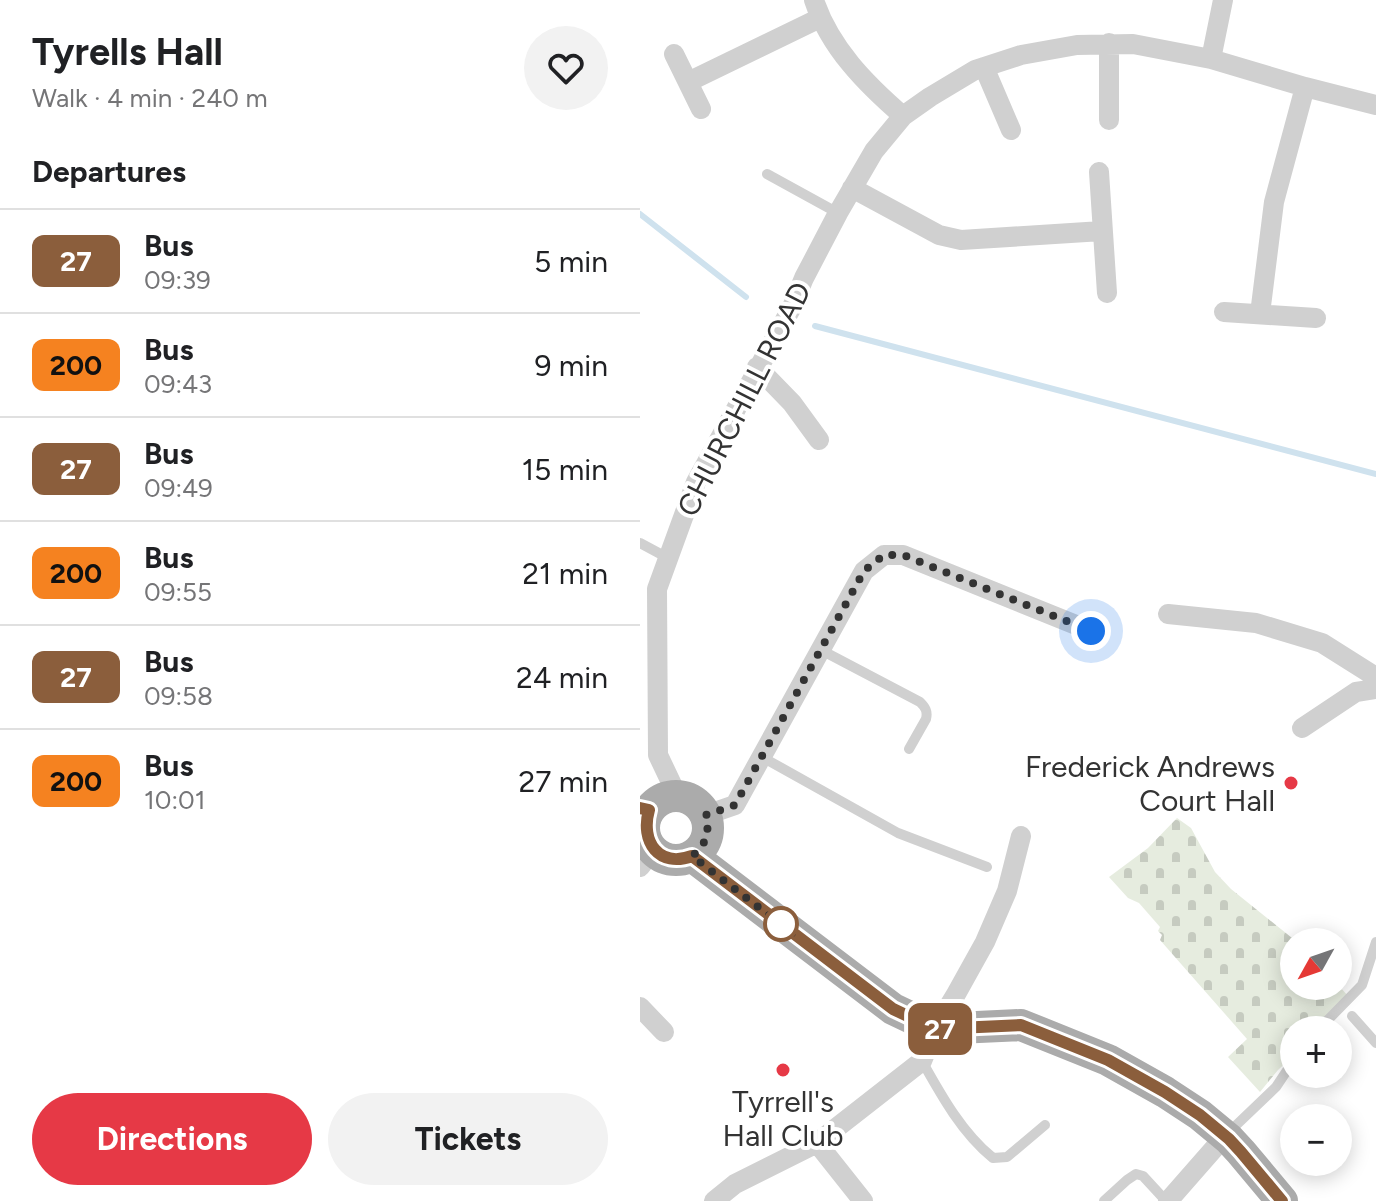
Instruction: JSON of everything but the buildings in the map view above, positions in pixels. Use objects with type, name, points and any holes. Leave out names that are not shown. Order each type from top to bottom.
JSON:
[{"type":"main road","points":[[694,801],[701,807],[708,825],[705,843],[692,856],[682,860],[646,858],[645,820],[655,804],[694,801]]},
{"type":"main road","points":[[692,856],[893,1009],[935,1029],[1021,1025],[1108,1060],[1165,1092],[1225,1136],[1282,1201]]},
{"type":"street","points":[[1211,59],[1223,0]]},
{"type":"street","points":[[688,82],[817,9],[841,52],[870,88],[903,116]]},
{"type":"street","points":[[1109,43],[1109,120]]},
{"type":"street","name":"CHURCHILL ROAD","points":[[655,804],[658,755],[657,589],[668,558],[696,482],[792,307],[838,213],[874,151],[903,116],[975,70],[1021,55],[1109,43],[1133,44],[1211,59],[1376,105]]},
{"type":"street","points":[[674,54],[701,109]]},
{"type":"street","points":[[984,67],[1011,130]]},
{"type":"street","points":[[1260,314],[1274,202],[1305,87]]},
{"type":"street","points":[[1099,172],[1107,293]]},
{"type":"street","points":[[852,188],[939,235],[961,240],[1102,231]]},
{"type":"street","points":[[1224,312],[1316,318]]},
{"type":"street","points":[[757,367],[792,403],[819,440]]},
{"type":"street","points":[[706,815],[735,805],[864,571],[884,555],[903,555],[1091,631]]},
{"type":"street","points":[[1168,614],[1256,623],[1322,643],[1376,677]]},
{"type":"street","points":[[1302,728],[1356,692],[1376,689]]},
{"type":"street","points":[[714,1201],[735,1184],[817,1143],[922,1061],[935,1029],[985,942],[1007,891],[1021,836]]},
{"type":"street","points":[[640,1007],[664,1032]]},
{"type":"street","points":[[1167,1201],[1225,1136]]},
{"type":"street","points":[[817,1143],[863,1201]]},
{"type":"lane","points":[[767,174],[838,213]]},
{"type":"lane","points":[[640,543],[668,558]]},
{"type":"lane","points":[[821,650],[924,706],[928,714],[909,749]]},
{"type":"lane","points":[[762,757],[898,833],[987,867]]},
{"type":"lane","points":[[1332,1016],[1362,985],[1376,942]]},
{"type":"lane","points":[[1352,1016],[1376,1043]]},
{"type":"lane","points":[[922,1061],[972,1139],[993,1158],[1007,1157],[1045,1125]]},
{"type":"lane","points":[[1225,1136],[1280,1081]]},
{"type":"lane","points":[[1104,1201],[1136,1174],[1143,1176],[1167,1201]]},
{"type":"green space","points":[[1177,818],[1191,828],[1215,872],[1280,928],[1280,1000],[1348,1000],[1333,1016],[1280,1016],[1280,1068],[1260,1092],[1228,1057],[1247,1039],[1160,940],[1160,927],[1139,903],[1128,898],[1109,877],[1148,848]]},
{"type":"waterway","points":[[640,214],[746,297]]},
{"type":"waterway","points":[[815,326],[1376,474]]},
{"type":"bus line","name":"27","points":[[640,808],[649,810],[644,831],[653,850],[672,860],[692,856],[893,1009],[935,1029],[1021,1025],[1108,1060],[1200,1115],[1241,1152],[1282,1201]]},
{"type":"place","name":"Frederick Andrews Court Hall","points":[[1291,783]]},
{"type":"place","name":"Tyrrell's Hall Club","points":[[783,1070]]},
{"type":"route","points":[[781,924],[792,933],[692,856],[705,843],[708,834],[706,815],[735,805],[864,571],[884,555],[903,555],[1091,631]]}]
